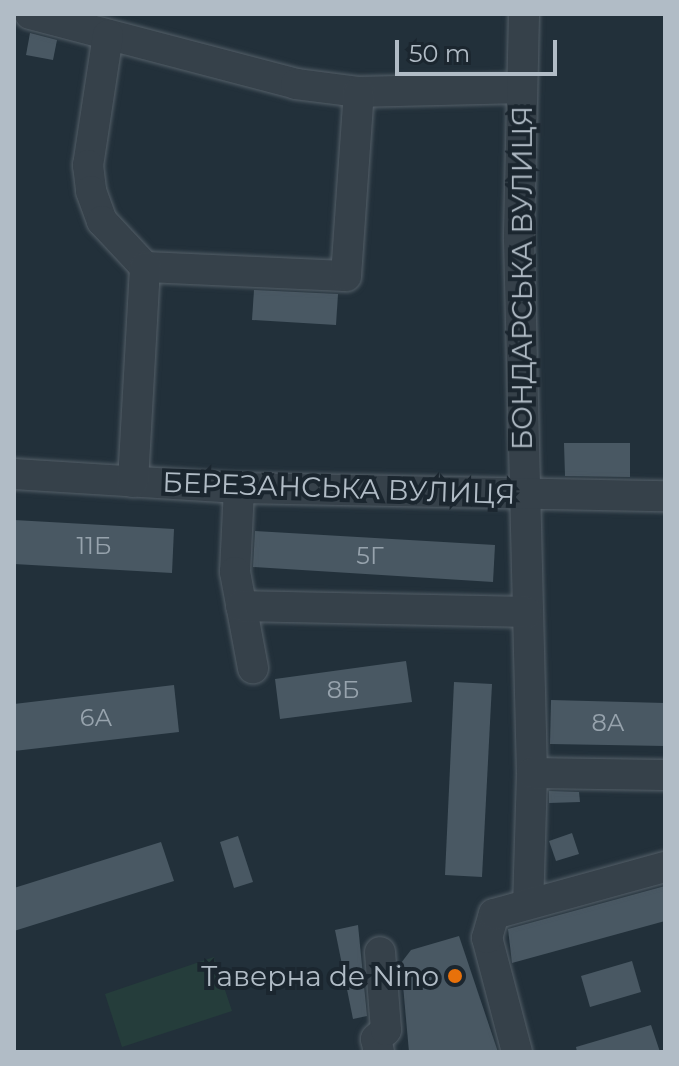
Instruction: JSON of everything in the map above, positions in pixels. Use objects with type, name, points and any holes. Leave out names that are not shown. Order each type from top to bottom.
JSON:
[{"type":"street","points":[[30,14],[267,78],[359,92],[522,88]]},
{"type":"street","name":"БОНДАРСЬКА ВУЛИЦЯ","points":[[524,14],[523,494],[532,773],[528,904]]},
{"type":"street","points":[[108,35],[88,165],[91,191],[102,221],[145,267],[346,276],[359,92]]},
{"type":"street","points":[[133,482],[145,267]]},
{"type":"street","name":"БЕРЕЗАНСЬКА ВУЛИЦЯ","points":[[14,474],[239,488],[665,496]]},
{"type":"street","points":[[239,488],[235,572],[253,668]]},
{"type":"street","points":[[241,606],[527,612]]},
{"type":"street","points":[[532,773],[665,775]]},
{"type":"street","points":[[517,1052],[487,925],[494,914],[665,867]]},
{"type":"street","points":[[379,1052],[376,1039],[386,1030],[380,952]]},
{"type":"green space","points":[[214,957],[232,1011],[122,1047],[105,994]]},
{"type":"building","points":[[30,33],[57,40],[53,60],[26,55]]},
{"type":"building","points":[[254,290],[338,294],[336,325],[252,320]]},
{"type":"building","points":[[564,443],[630,443],[630,477],[565,476]]},
{"type":"building","points":[[14,520],[174,529],[172,573],[14,564]]},
{"type":"building","points":[[255,531],[495,545],[493,582],[253,567]]},
{"type":"building","points":[[406,661],[412,702],[280,719],[275,679]]},
{"type":"building","points":[[454,682],[492,684],[482,877],[445,875]]},
{"type":"building","points":[[174,685],[179,732],[14,751],[14,704]]},
{"type":"building","points":[[551,700],[665,703],[665,746],[550,744]]},
{"type":"building","points":[[549,791],[579,792],[580,802],[549,803]]},
{"type":"building","points":[[572,833],[579,854],[556,861],[549,841]]},
{"type":"building","points":[[238,836],[253,882],[234,888],[220,842]]},
{"type":"building","points":[[161,842],[174,881],[14,931],[14,888]]},
{"type":"building","points":[[665,886],[665,921],[512,963],[508,929]]},
{"type":"building","points":[[358,925],[367,1016],[353,1019],[335,930]]},
{"type":"building","points":[[459,936],[498,1052],[409,1052],[401,963],[411,950]]},
{"type":"building","points":[[632,961],[641,992],[590,1007],[581,976]]},
{"type":"building","points":[[651,1025],[660,1052],[577,1052],[576,1047]]},
{"type":"place","name":"Таверна de Nino","points":[[455,976]]}]
